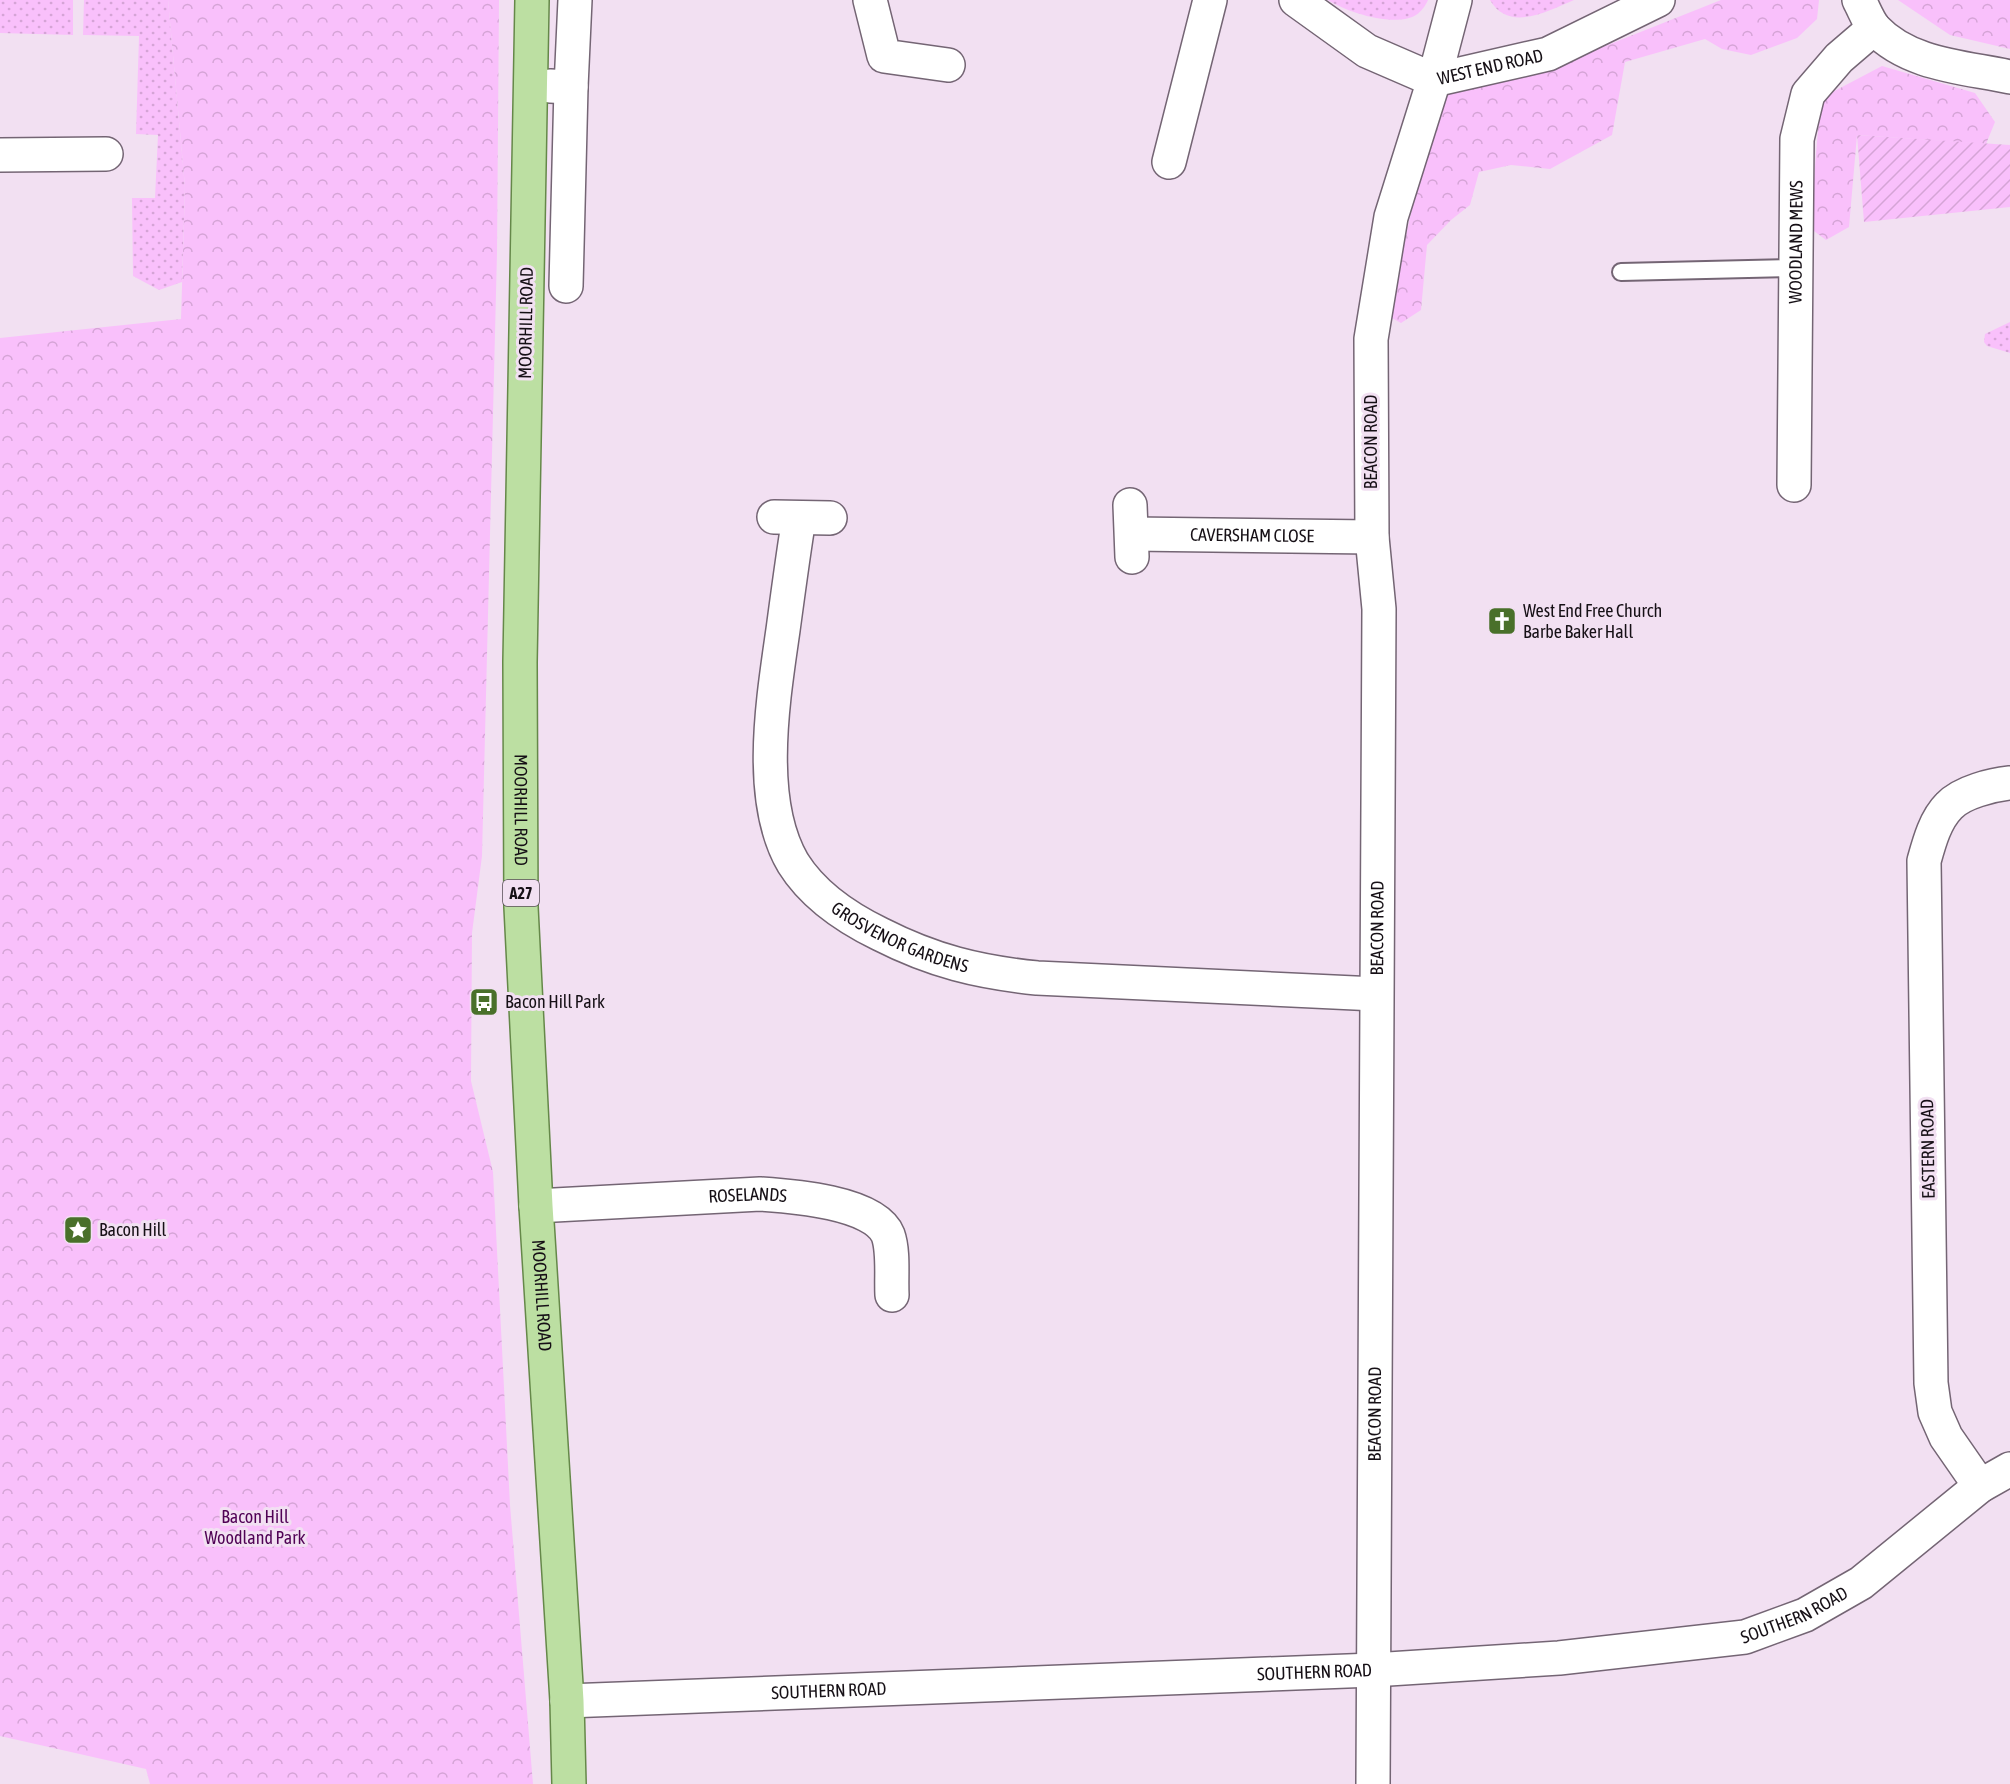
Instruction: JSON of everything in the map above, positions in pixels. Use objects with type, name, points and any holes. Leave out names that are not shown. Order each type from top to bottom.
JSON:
[{"type":"main road","name":"MOORHILL ROAD","points":[[532,0],[520,732],[521,907],[536,1206],[567,1701],[569,1784]]},
{"type":"street","points":[[566,286],[575,0]]},
{"type":"street","points":[[870,0],[884,56],[948,65]]},
{"type":"street","points":[[1169,162],[1210,0]]},
{"type":"street","name":"WEST END ROAD","points":[[1296,0],[1367,51],[1434,80],[1548,54],[1658,0]]},
{"type":"street","name":"BEACON ROAD","points":[[1373,1784],[1379,609],[1372,537],[1371,339],[1391,217],[1434,80],[1455,0]]},
{"type":"street","name":"WOODLAND MEWS","points":[[1794,485],[1797,139],[1808,94],[1839,58],[1867,14],[1898,47],[1920,58],[2010,77]]},
{"type":"street","points":[[531,85],[571,87]]},
{"type":"street","points":[[0,155],[106,154]]},
{"type":"street","name":"GROSVENOR GARDENS","points":[[801,517],[772,701],[771,786],[778,827],[793,863],[818,894],[858,923],[905,947],[951,964],[997,974],[1037,978],[1376,994]]},
{"type":"street","name":"CAVERSHAM CLOSE","points":[[1131,532],[1372,537]]},
{"type":"street","name":"EASTERN ROAD","points":[[1980,1486],[1946,1437],[1935,1412],[1931,1383],[1924,861],[1936,827],[1950,805],[1972,792],[2010,783]]},
{"type":"street","name":"ROSELANDS","points":[[536,1206],[760,1194],[793,1196],[860,1211],[877,1221],[887,1234],[892,1295]]},
{"type":"street","name":"SOUTHERN ROAD","points":[[567,1701],[1373,1670],[1559,1658],[1745,1637],[1805,1615],[1861,1583],[1980,1486],[2010,1469]]},
{"type":"lane","points":[[1622,272],[1796,268]]},
{"type":"green space","points":[[0,0],[73,0],[73,35],[0,33]]},
{"type":"green space","points":[[84,0],[168,0],[185,187],[182,282],[159,290],[133,276],[132,198],[155,198],[158,135],[136,134],[139,36],[83,35]]},
{"type":"green space","name":"Bacon Hill Woodland Park","points":[[168,0],[499,0],[497,253],[482,856],[472,933],[471,1081],[493,1172],[510,1505],[533,1784],[150,1784],[146,1769],[0,1736],[0,338],[181,319],[185,187]]},
{"type":"green space","points":[[1328,0],[1428,0],[1416,15],[1396,20],[1371,17]]},
{"type":"green space","points":[[1490,0],[1574,0],[1541,14],[1518,17],[1498,10]]},
{"type":"green space","points":[[1721,0],[1819,0],[1817,19],[1797,38],[1751,55],[1722,49],[1705,39],[1625,62],[1612,135],[1550,169],[1511,165],[1479,172],[1470,205],[1451,220],[1427,245],[1421,310],[1401,323],[1388,316],[1411,213],[1442,94],[1555,66]]},
{"type":"green space","points":[[1898,0],[2010,0],[2010,49],[1950,35]]},
{"type":"green space","points":[[1882,66],[1975,93],[1995,122],[1986,144],[1857,135],[1849,227],[1826,240],[1810,228],[1819,118],[1825,96]]},
{"type":"green space","points":[[1857,135],[2010,145],[2010,207],[1864,222]]},
{"type":"green space","points":[[2010,322],[2010,353],[1987,346],[1984,342],[1985,334]]},
{"type":"place","name":"West End Free Church Barbe Baker Hall","points":[[1502,621]]},
{"type":"place","name":"Bacon Hill Park","points":[[484,1002]]},
{"type":"place","name":"Bacon Hill","points":[[78,1230]]}]
